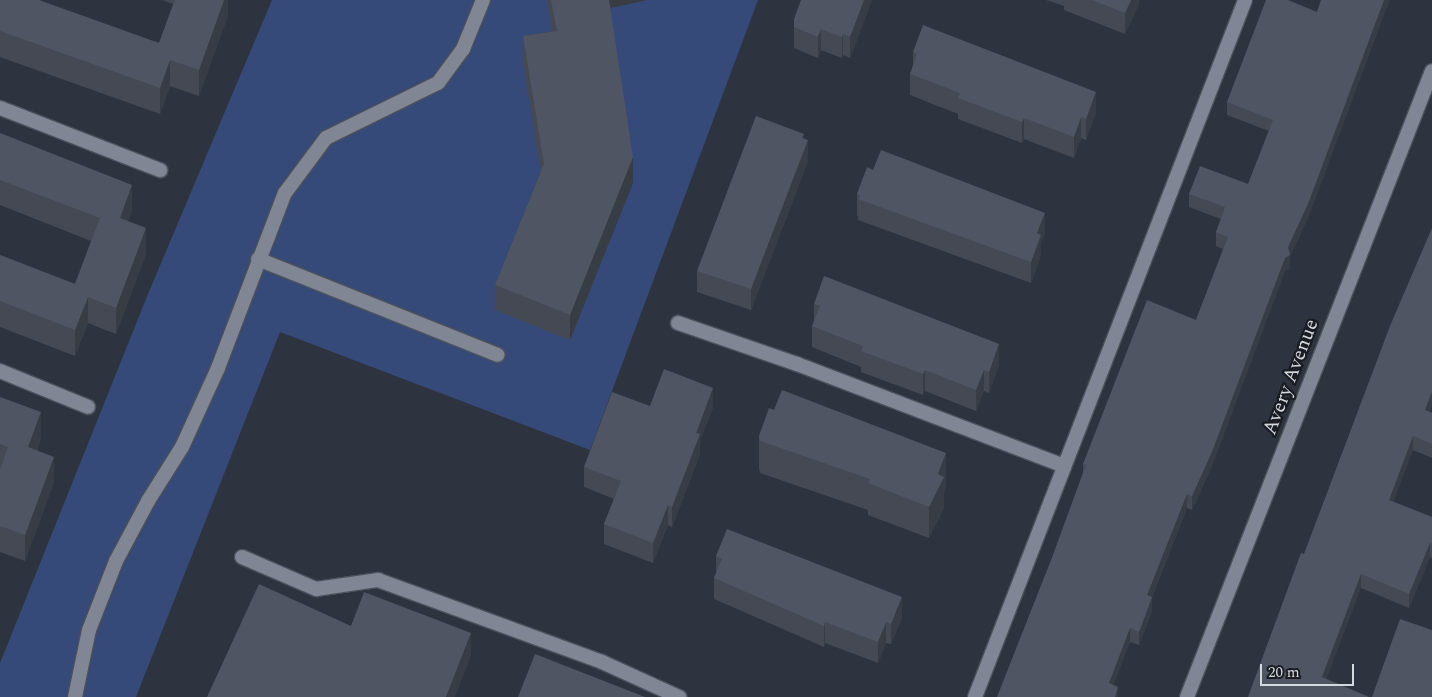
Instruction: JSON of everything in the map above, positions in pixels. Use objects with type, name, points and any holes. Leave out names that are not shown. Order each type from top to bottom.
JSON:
[{"type":"street","points":[[75,697],[89,630],[116,561],[148,500],[182,447],[218,368],[258,260],[286,193],[326,138],[438,83],[463,49],[483,0]]},
{"type":"street","points":[[975,697],[1245,0]]},
{"type":"street","name":"Avery Avenue","points":[[1187,697],[1432,71]]},
{"type":"street","points":[[0,108],[160,170]]},
{"type":"street","points":[[258,260],[498,355]]},
{"type":"street","points":[[678,323],[796,364],[1064,466]]},
{"type":"street","points":[[0,372],[88,406]]},
{"type":"street","points":[[242,557],[316,589],[378,580],[602,662],[679,697]]},
{"type":"shaded area","points":[[272,0],[758,0],[590,450],[280,332],[136,697],[0,697],[0,663],[148,294]]},
{"type":"building","points":[[0,0],[39,0],[159,43],[175,0],[224,0],[199,70],[170,60],[160,88],[0,31]]},
{"type":"building","points":[[551,0],[609,0],[633,157],[570,315],[495,285],[544,164],[523,36],[557,31]]},
{"type":"building","points":[[801,0],[864,0],[850,37],[843,34],[842,37],[821,29],[818,37],[794,27],[794,19]]},
{"type":"building","points":[[1092,0],[1131,0],[1125,13]]},
{"type":"building","points":[[1266,0],[1288,0],[1317,12],[1321,0],[1384,0],[1308,204],[1288,247],[1290,255],[1285,258],[1212,452],[1192,496],[1187,494],[1147,595],[1152,597],[1139,632],[1130,628],[1109,683],[1118,687],[1115,697],[997,697],[1053,555],[1086,465],[1083,464],[1147,300],[1196,320],[1228,237],[1216,232],[1225,207],[1189,194],[1200,166],[1248,184],[1273,120],[1227,102]]},
{"type":"building","points":[[923,25],[1096,92],[1086,119],[1081,117],[1074,137],[1024,118],[1022,122],[958,98],[960,93],[910,74],[917,54],[913,52]]},
{"type":"building","points":[[756,116],[804,134],[802,138],[808,140],[751,289],[697,271]]},
{"type":"building","points":[[0,133],[132,185],[120,218],[146,228],[116,308],[88,297],[75,330],[0,301],[0,255],[75,284],[100,218],[0,180]]},
{"type":"building","points":[[881,150],[1045,213],[1037,233],[1041,235],[1031,262],[858,199],[860,196],[857,194],[867,167],[873,170]]},
{"type":"building","points":[[1432,228],[1432,392],[1425,410],[1432,413],[1432,444],[1413,436],[1389,500],[1432,517],[1432,544],[1430,543],[1409,594],[1361,574],[1322,677],[1369,697],[1248,697],[1301,553],[1304,554],[1390,326]]},
{"type":"building","points":[[824,276],[999,344],[989,372],[984,370],[976,390],[925,370],[923,374],[861,351],[863,346],[812,326],[820,306],[814,304]]},
{"type":"building","points":[[664,369],[713,388],[696,433],[700,434],[672,507],[668,505],[653,543],[604,524],[621,481],[584,467],[612,392],[650,406]]},
{"type":"building","points":[[782,390],[946,453],[938,474],[944,477],[929,507],[868,483],[870,479],[760,441],[759,436],[769,408],[774,410]]},
{"type":"building","points":[[0,397],[41,412],[28,447],[54,457],[25,535],[0,526],[0,470],[8,447],[0,444]]},
{"type":"building","points":[[727,529],[902,597],[891,624],[886,622],[878,642],[825,622],[824,626],[714,578],[722,559],[716,556]]},
{"type":"building","points":[[259,584],[351,626],[364,592],[471,633],[446,697],[207,697]]},
{"type":"building","points":[[1400,619],[1432,630],[1432,697],[1372,697]]},
{"type":"building","points":[[535,654],[645,697],[518,697]]}]
